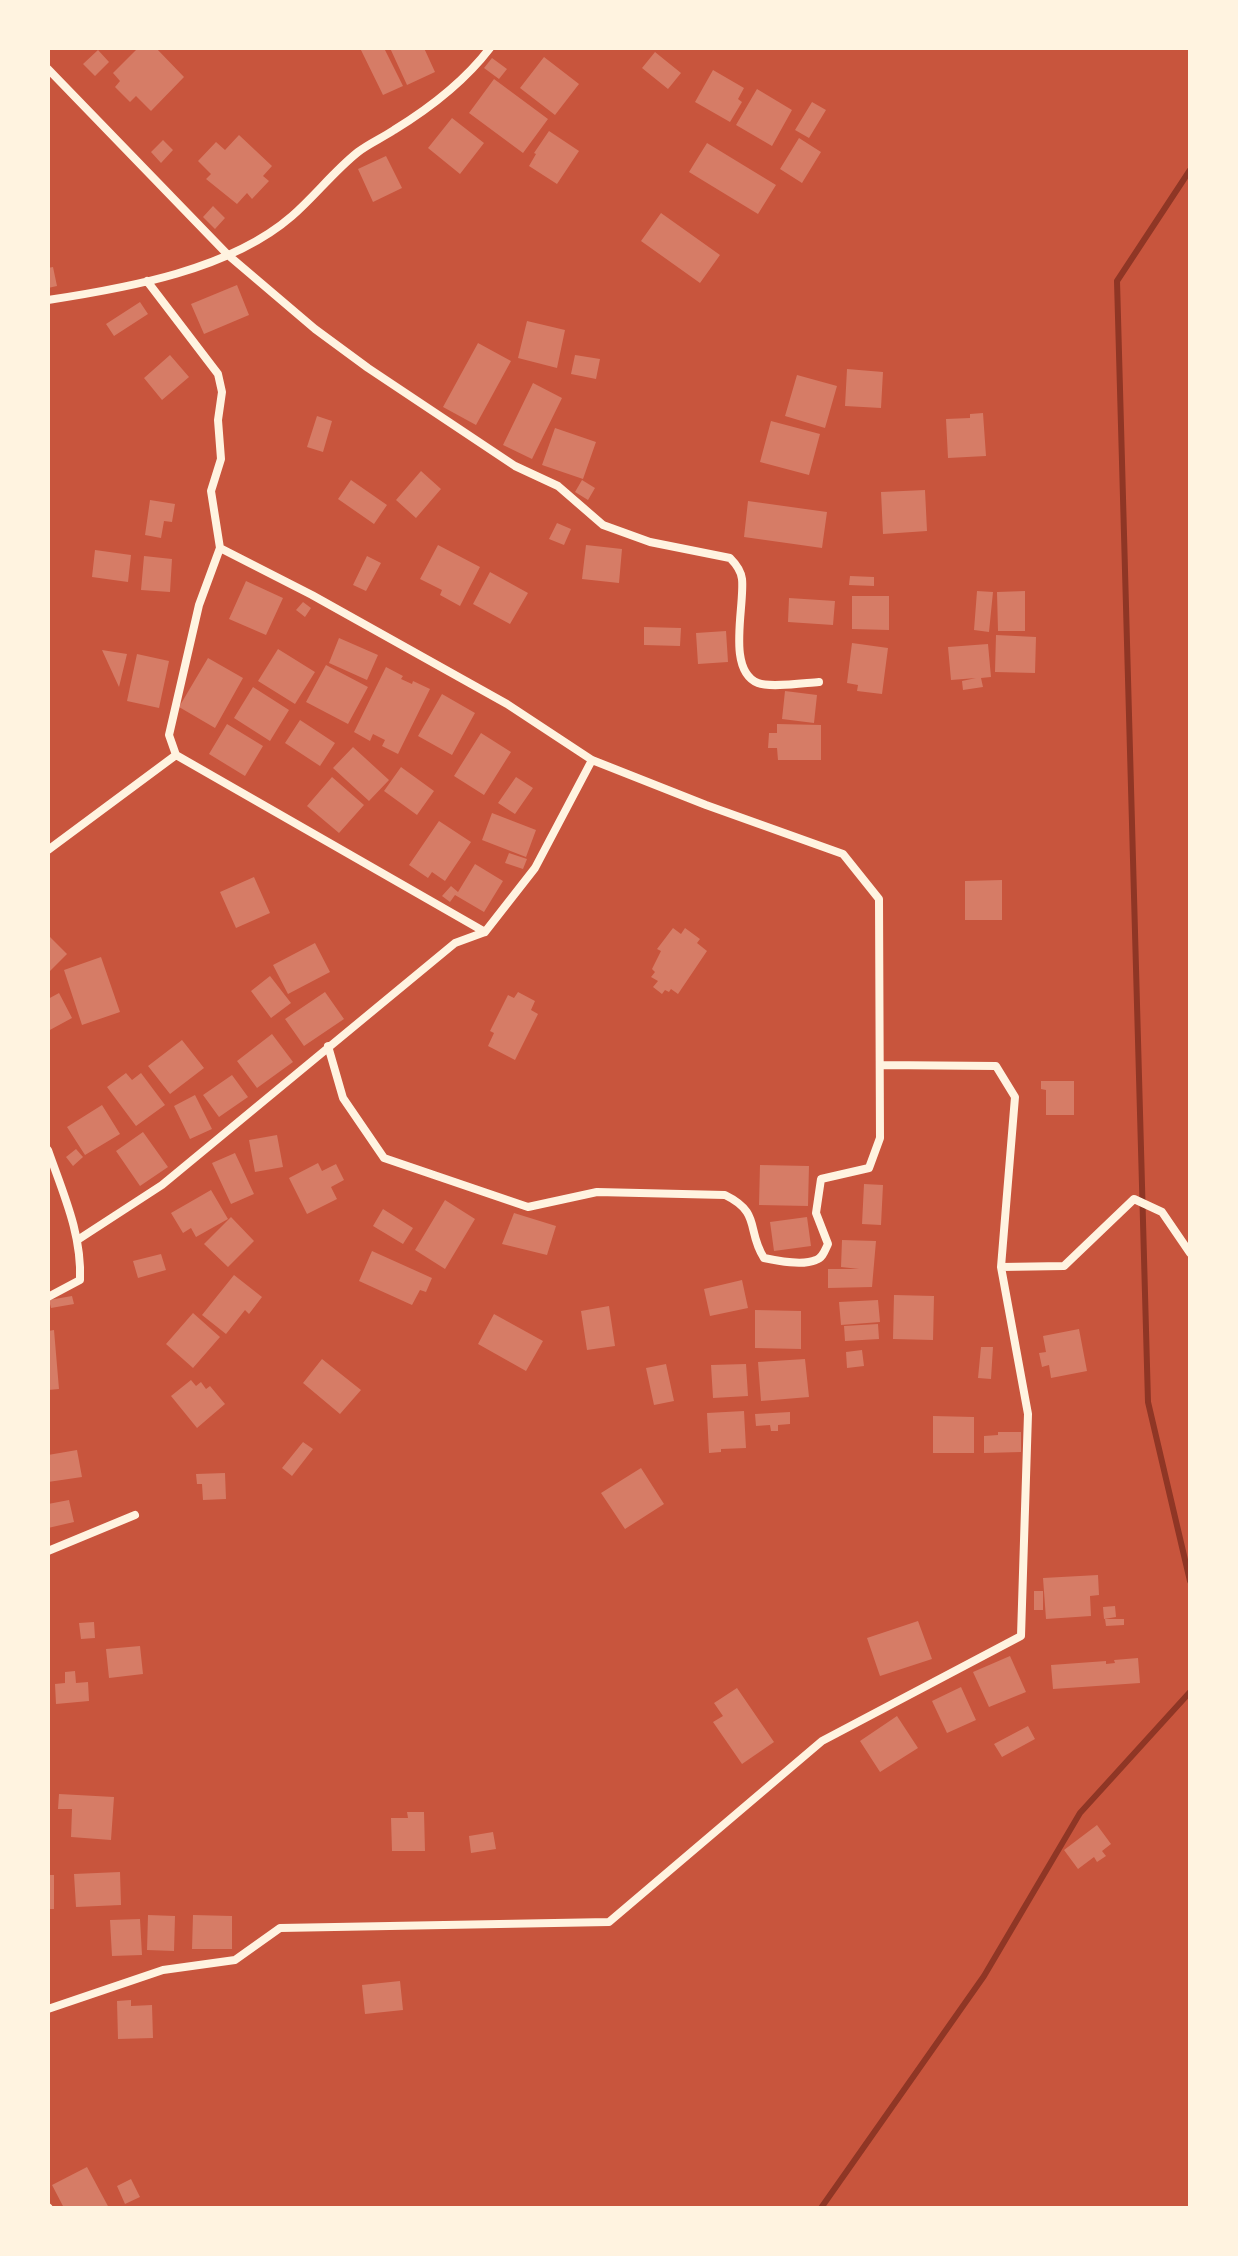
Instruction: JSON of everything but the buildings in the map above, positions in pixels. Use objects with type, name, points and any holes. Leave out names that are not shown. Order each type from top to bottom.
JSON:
[{"type":"street","points":[[48,300],[147,281],[228,255],[292,217],[359,151],[437,102],[490,48]]},
{"type":"street","points":[[48,69],[228,255],[315,329],[368,368],[515,466],[558,486],[603,525],[650,542],[730,558],[742,577],[739,632],[742,665],[748,677],[760,685],[819,682]]},
{"type":"street","points":[[147,281],[218,374],[222,392],[218,420],[221,459],[211,491],[220,548],[199,605],[169,735],[176,755],[485,932]]},
{"type":"street","points":[[220,548],[312,595],[507,704],[592,760],[843,854],[879,899],[880,1138],[869,1168],[821,1179],[816,1213],[828,1244],[823,1255],[816,1260],[783,1262],[764,1258],[758,1249],[750,1214],[738,1201],[725,1195],[597,1192],[528,1207],[384,1158],[343,1098],[328,1046]]},
{"type":"street","points":[[48,850],[176,755]]},
{"type":"street","points":[[79,1239],[162,1185],[455,943],[485,932],[535,868],[592,760]]},
{"type":"street","points":[[48,2009],[163,1970],[235,1960],[280,1928],[609,1922],[822,1741],[1021,1636],[1028,1414],[1001,1267],[1015,1097],[996,1066],[880,1065]]},
{"type":"street","points":[[48,1150],[79,1239],[80,1280],[48,1297]]},
{"type":"street","points":[[1001,1267],[1064,1266],[1134,1199],[1162,1212],[1190,1253]]},
{"type":"street","points":[[48,1551],[135,1515]]},
{"type":"waterway","points":[[1190,170],[1117,281],[1148,1402],[1190,1581]]},
{"type":"waterway","points":[[821,2208],[984,1976],[1080,1813],[1190,1692]]}]
